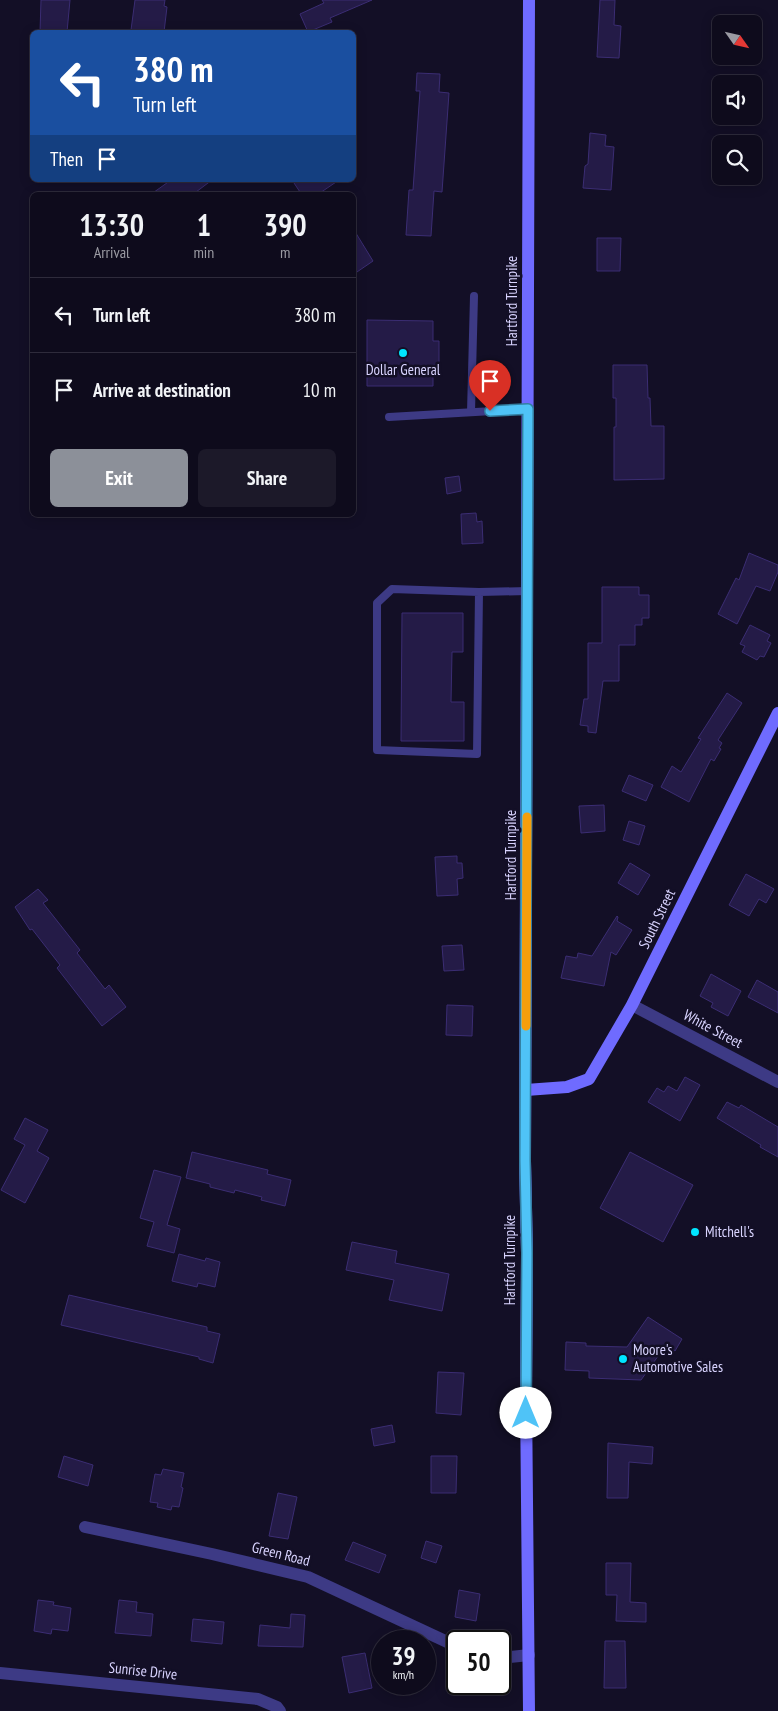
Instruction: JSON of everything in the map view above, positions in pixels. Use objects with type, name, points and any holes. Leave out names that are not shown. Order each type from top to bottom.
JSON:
[{"type":"main road","name":"Hartford Turnpike","points":[[529,0],[526,1090],[529,1711]]},
{"type":"main road","name":"South Street","points":[[526,1090],[567,1087],[590,1079],[632,1005],[778,712]]},
{"type":"street","name":"White Street","points":[[632,1005],[778,1082]]},
{"type":"street","name":"Green Road","points":[[85,1527],[308,1577],[446,1641]]},
{"type":"street","points":[[511,1657],[528,1655]]},
{"type":"street","name":"Sunrise Drive","points":[[0,1673],[258,1699],[277,1707],[280,1711]]},
{"type":"lane","points":[[471,412],[474,296]]},
{"type":"lane","points":[[389,417],[528,409]]},
{"type":"lane","points":[[479,592],[477,754],[377,750],[377,603],[392,589],[479,592],[528,591]]},
{"type":"building","points":[[41,0],[70,0],[67,30],[40,30]]},
{"type":"building","points":[[135,0],[165,0],[164,6],[167,7],[164,30],[131,30]]},
{"type":"building","points":[[322,0],[372,0],[330,18],[332,22],[313,30],[307,30],[300,14],[324,3]]},
{"type":"building","points":[[600,0],[615,0],[614,25],[621,26],[619,58],[597,57]]},
{"type":"building","points":[[417,73],[440,74],[439,92],[449,93],[442,192],[434,191],[431,236],[406,235],[409,190],[413,190],[420,91],[416,91]]},
{"type":"building","points":[[590,133],[606,135],[605,146],[614,147],[611,190],[583,188],[585,166],[588,164]]},
{"type":"building","points":[[168,182],[209,182],[196,192],[154,192]]},
{"type":"building","points":[[293,182],[336,182],[321,192],[300,192]]},
{"type":"building","points":[[356,233],[373,261],[356,273]]},
{"type":"building","points":[[597,238],[621,238],[620,271],[597,271]]},
{"type":"building","name":"Dollar General","points":[[367,320],[433,321],[433,341],[439,341],[439,365],[433,365],[433,386],[367,386]]},
{"type":"building","points":[[613,365],[647,365],[651,426],[664,426],[664,479],[614,480],[616,398],[613,398]]},
{"type":"building","points":[[459,476],[461,491],[447,494],[445,478]]},
{"type":"building","points":[[476,513],[477,522],[482,521],[483,543],[462,544],[461,514]]},
{"type":"building","points":[[749,553],[778,565],[778,572],[770,591],[756,586],[737,624],[718,614],[736,578],[739,580]]},
{"type":"building","points":[[602,587],[639,587],[639,595],[649,595],[649,618],[642,618],[642,625],[635,625],[635,645],[619,645],[619,681],[603,681],[596,733],[588,732],[588,726],[580,725],[584,699],[588,699],[588,643],[602,643]]},
{"type":"building","points":[[402,613],[463,613],[463,652],[452,652],[451,702],[464,702],[464,741],[401,741]]},
{"type":"building","points":[[750,625],[770,635],[767,641],[771,643],[764,657],[760,656],[757,660],[742,652],[745,646],[740,644]]},
{"type":"building","points":[[727,693],[742,703],[718,740],[722,743],[719,748],[721,749],[714,761],[711,759],[689,802],[661,787],[672,766],[681,772],[701,739],[698,738]]},
{"type":"building","points":[[629,775],[653,785],[646,801],[622,791]]},
{"type":"building","points":[[604,805],[605,831],[581,833],[579,806]]},
{"type":"building","points":[[629,821],[645,826],[639,845],[623,840]]},
{"type":"building","points":[[457,856],[457,863],[462,863],[463,878],[457,879],[458,895],[437,896],[435,857]]},
{"type":"building","points":[[630,863],[650,875],[638,895],[618,883]]},
{"type":"building","points":[[746,874],[774,889],[766,903],[759,899],[749,916],[729,905]]},
{"type":"building","points":[[38,889],[48,900],[43,903],[80,950],[77,953],[105,989],[109,985],[126,1007],[102,1026],[57,968],[60,965],[32,929],[30,930],[15,907]]},
{"type":"building","points":[[617,916],[617,921],[632,930],[616,955],[611,952],[604,986],[561,978],[566,956],[577,958],[578,953],[592,956]]},
{"type":"building","points":[[462,945],[464,970],[444,971],[442,946]]},
{"type":"building","points":[[711,974],[741,991],[728,1016],[711,1007],[713,1003],[700,996]]},
{"type":"building","points":[[757,980],[778,992],[778,1013],[748,997]]},
{"type":"building","points":[[447,1005],[473,1006],[472,1036],[446,1035]]},
{"type":"building","points":[[685,1077],[700,1085],[680,1121],[648,1102],[657,1088],[664,1092],[668,1086],[677,1091]]},
{"type":"building","points":[[727,1102],[739,1108],[741,1105],[778,1127],[778,1157],[717,1118]]},
{"type":"building","points":[[25,1118],[48,1130],[37,1151],[49,1158],[25,1203],[1,1190],[25,1145],[14,1139]]},
{"type":"building","points":[[192,1152],[268,1170],[267,1174],[291,1180],[285,1206],[261,1200],[262,1197],[235,1190],[234,1193],[210,1187],[210,1184],[186,1178]]},
{"type":"building","points":[[630,1152],[693,1185],[663,1242],[600,1208]]},
{"type":"building","points":[[154,1170],[181,1177],[167,1225],[180,1229],[174,1253],[147,1246],[154,1222],[140,1218]]},
{"type":"building","points":[[352,1242],[397,1251],[395,1263],[449,1274],[442,1311],[389,1300],[394,1280],[346,1270]]},
{"type":"building","points":[[179,1254],[205,1261],[206,1258],[220,1262],[215,1287],[198,1283],[197,1287],[172,1281]]},
{"type":"building","points":[[69,1295],[207,1327],[207,1331],[220,1334],[213,1363],[199,1359],[199,1357],[61,1325]]},
{"type":"building","points":[[648,1317],[682,1339],[675,1351],[666,1345],[641,1380],[589,1378],[589,1371],[565,1370],[566,1342],[586,1343],[586,1346],[627,1347]]},
{"type":"building","points":[[438,1372],[464,1373],[461,1415],[436,1413]]},
{"type":"building","points":[[392,1425],[395,1442],[374,1446],[371,1429]]},
{"type":"building","points":[[608,1443],[653,1447],[652,1464],[629,1462],[628,1498],[607,1498]]},
{"type":"building","points":[[64,1456],[93,1465],[88,1486],[58,1477]]},
{"type":"building","points":[[431,1456],[457,1456],[456,1493],[431,1493]]},
{"type":"building","points":[[163,1469],[184,1473],[179,1507],[172,1506],[171,1510],[157,1507],[158,1503],[150,1502],[155,1474],[161,1475]]},
{"type":"building","points":[[278,1493],[297,1497],[288,1539],[269,1536]]},
{"type":"building","points":[[426,1541],[442,1546],[436,1563],[421,1558]]},
{"type":"building","points":[[353,1542],[386,1555],[379,1573],[345,1560]]},
{"type":"building","points":[[606,1563],[631,1563],[630,1602],[646,1603],[646,1622],[616,1621],[617,1595],[606,1595]]},
{"type":"building","points":[[459,1590],[480,1594],[476,1621],[455,1617]]},
{"type":"building","points":[[38,1600],[54,1602],[53,1605],[71,1608],[68,1631],[52,1629],[51,1634],[34,1631]]},
{"type":"building","points":[[119,1600],[137,1602],[136,1612],[153,1614],[151,1636],[115,1633]]},
{"type":"building","points":[[291,1614],[305,1615],[303,1647],[258,1646],[260,1625],[290,1628]]},
{"type":"building","points":[[193,1619],[224,1622],[222,1644],[191,1641]]},
{"type":"building","points":[[605,1641],[625,1641],[626,1688],[604,1688]]},
{"type":"building","points":[[365,1653],[371,1688],[349,1693],[342,1657]]},
{"type":"slow traffic","points":[[526,1026],[527,817]]},
{"type":"place","name":"Dollar General","points":[[403,353]]},
{"type":"place","name":"Mitchell's","points":[[695,1232]]},
{"type":"place","name":"Moore's Automotive Sales","points":[[623,1359]]},
{"type":"route","points":[[490,411],[528,409],[525,1161],[527,1253],[526,1413]]}]
